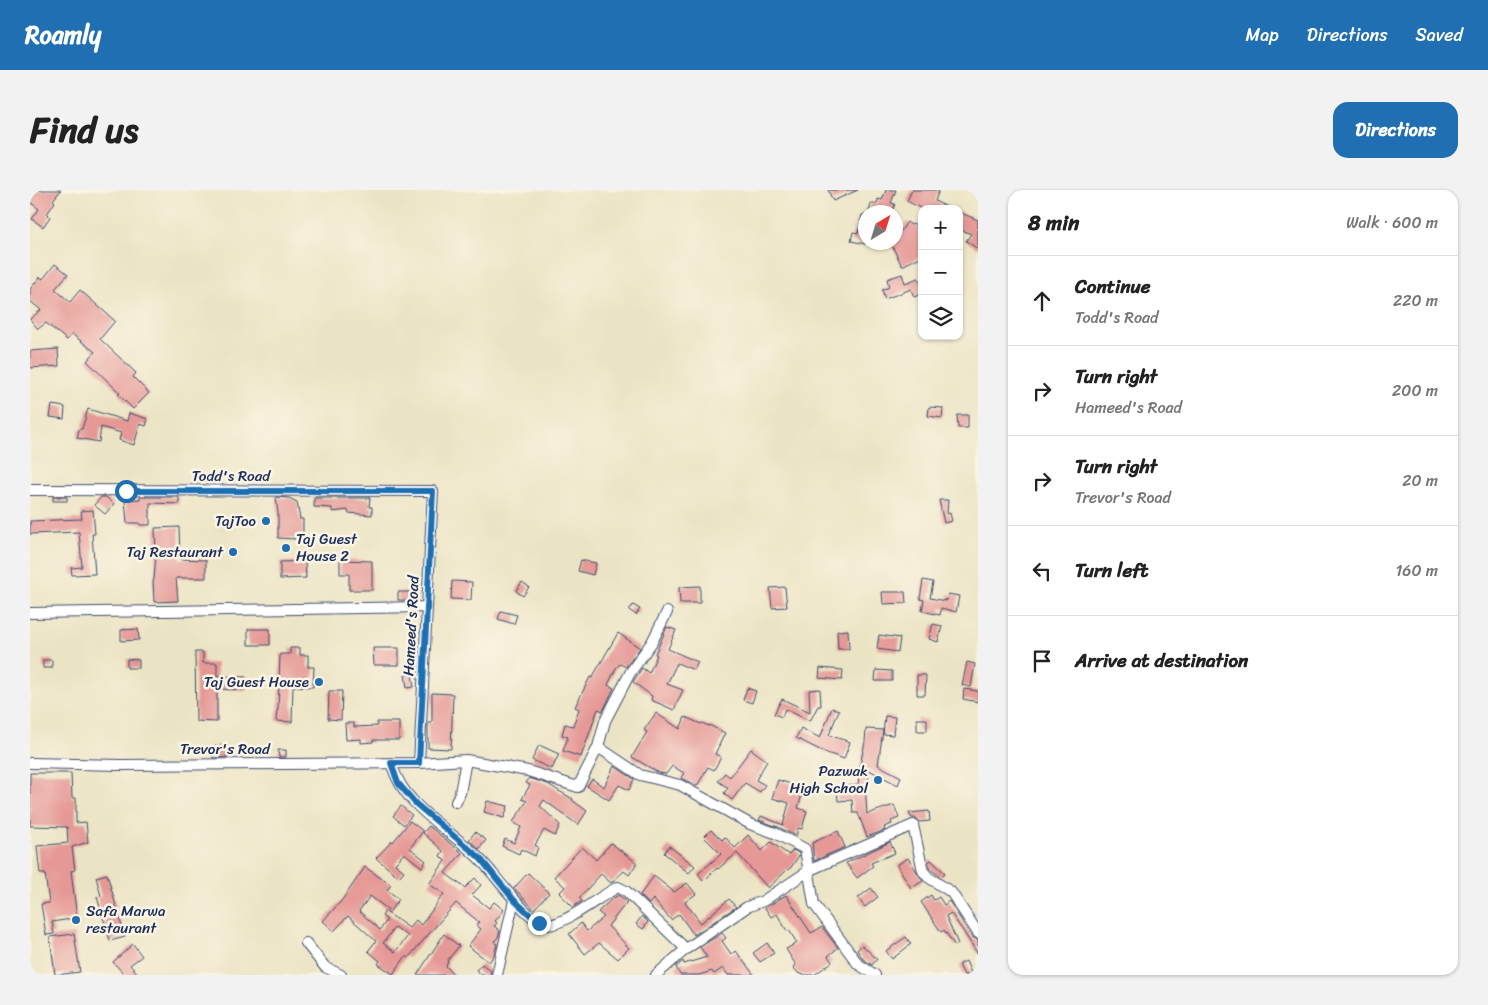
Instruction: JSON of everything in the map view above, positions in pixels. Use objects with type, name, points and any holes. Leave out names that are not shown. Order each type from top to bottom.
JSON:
[{"type":"street","name":"Todd's Road","points":[[30,490],[433,491]]},
{"type":"street","name":"Hameed's Road","points":[[419,763],[433,491]]},
{"type":"street","points":[[30,614],[427,607]]},
{"type":"street","points":[[666,612],[652,642],[630,673],[609,713],[598,747],[640,774],[680,785],[750,824],[774,833],[805,849],[810,870],[814,904],[858,964],[875,975]]},
{"type":"street","name":"Trevor's Road","points":[[30,764],[419,763],[466,760],[528,771],[578,787],[598,747]]},
{"type":"street","points":[[456,802],[460,793],[466,760]]},
{"type":"street","points":[[391,763],[398,783],[416,804],[480,858],[514,900],[539,923],[546,925],[554,924],[618,887],[624,888],[686,949]]},
{"type":"street","points":[[656,975],[686,949],[747,907],[762,901],[810,870],[912,825],[923,871],[928,877],[950,892],[978,933]]},
{"type":"street","points":[[497,975],[514,900]]},
{"type":"street","points":[[306,943],[325,966],[341,975]]},
{"type":"building","points":[[30,190],[61,190],[53,200],[55,202],[47,214],[50,217],[43,227],[32,219],[39,209],[30,202]]},
{"type":"building","points":[[828,190],[858,190],[833,201]]},
{"type":"building","points":[[886,190],[896,190],[891,203],[895,205],[871,205],[877,204],[878,199],[882,200]]},
{"type":"building","points":[[912,190],[939,190],[935,201],[943,205],[918,205],[918,207],[907,201]]},
{"type":"building","points":[[963,214],[978,220],[978,249],[966,241],[971,234],[963,231]]},
{"type":"building","points":[[907,222],[918,228],[918,258],[902,266],[894,250],[903,250],[903,228]]},
{"type":"building","points":[[853,232],[858,233],[858,242],[851,241]]},
{"type":"building","points":[[55,264],[68,274],[55,289],[70,302],[80,290],[115,321],[100,339],[136,373],[133,377],[149,393],[133,409],[118,394],[120,393],[87,361],[95,352],[72,334],[67,340],[46,323],[38,329],[30,319],[41,310],[30,301],[30,289],[40,277],[43,279]]},
{"type":"building","points":[[902,274],[905,283],[918,278],[918,296],[914,297],[911,289],[885,299],[882,290],[889,287],[887,279]]},
{"type":"building","points":[[58,349],[59,366],[30,368],[30,351]]},
{"type":"building","points":[[52,405],[65,407],[64,419],[50,417]]},
{"type":"building","points":[[929,407],[943,408],[942,418],[928,416]]},
{"type":"building","points":[[88,409],[127,421],[129,413],[148,419],[146,426],[140,424],[134,445],[119,440],[121,433],[101,427],[99,442],[77,438]]},
{"type":"building","points":[[957,415],[968,415],[968,428],[958,428]]},
{"type":"building","points":[[53,497],[67,497],[67,501],[53,501]]},
{"type":"building","points":[[101,497],[106,497],[114,504],[105,514],[94,505]]},
{"type":"building","points":[[140,497],[179,497],[179,504],[150,503],[150,525],[127,523],[125,500],[140,499]]},
{"type":"building","points":[[276,497],[289,498],[297,502],[300,519],[303,519],[303,535],[295,535],[295,539],[278,538]]},
{"type":"building","points":[[314,498],[370,498],[369,507],[372,507],[372,515],[348,513],[348,510],[332,512],[332,508],[314,507]]},
{"type":"building","points":[[939,500],[948,500],[947,514],[950,513],[952,521],[944,523]]},
{"type":"building","points":[[93,510],[95,534],[92,534],[95,574],[72,575],[71,568],[82,567],[79,532],[30,534],[30,521],[82,519],[81,511]]},
{"type":"building","points":[[179,527],[180,559],[206,560],[206,578],[176,578],[178,601],[154,602],[155,528]]},
{"type":"building","points":[[340,560],[372,561],[372,590],[349,590],[349,574],[340,574]]},
{"type":"building","points":[[581,560],[596,563],[593,575],[578,571]]},
{"type":"building","points":[[305,561],[306,578],[280,579],[280,562]]},
{"type":"building","points":[[923,580],[933,582],[930,598],[945,601],[948,594],[959,596],[956,612],[941,608],[940,615],[922,611],[924,600],[920,599]]},
{"type":"building","points":[[452,581],[472,582],[471,600],[451,599]]},
{"type":"building","points":[[522,582],[529,587],[523,596],[516,591]]},
{"type":"building","points":[[700,586],[700,603],[680,603],[679,587]]},
{"type":"building","points":[[785,587],[787,607],[772,608],[770,588]]},
{"type":"building","points":[[398,592],[413,592],[413,600],[398,600]]},
{"type":"building","points":[[882,592],[905,592],[906,603],[883,604]]},
{"type":"building","points":[[633,605],[640,609],[636,615],[629,610]]},
{"type":"building","points":[[501,611],[517,615],[514,624],[498,619]]},
{"type":"building","points":[[933,624],[942,626],[938,642],[929,639]]},
{"type":"building","points":[[667,627],[676,630],[668,649],[698,662],[694,670],[677,663],[667,684],[683,690],[674,710],[651,700],[652,696],[633,682],[642,668],[649,673]]},
{"type":"building","points":[[138,629],[139,640],[121,641],[121,630]]},
{"type":"building","points":[[248,629],[270,629],[270,645],[248,645]]},
{"type":"building","points":[[848,630],[849,649],[838,649],[837,631]]},
{"type":"building","points":[[618,633],[640,648],[626,667],[620,664],[616,668],[608,685],[614,688],[603,711],[598,709],[581,757],[563,751],[568,737],[562,735],[565,724],[573,726],[579,709],[575,707],[590,677],[592,678]]},
{"type":"building","points":[[879,635],[900,638],[898,652],[877,649]]},
{"type":"building","points":[[290,648],[300,648],[300,655],[308,655],[308,667],[314,667],[313,687],[293,686],[292,722],[276,721],[280,654],[290,654]]},
{"type":"building","points":[[373,648],[399,648],[399,665],[374,665]]},
{"type":"building","points":[[195,652],[203,652],[203,663],[217,663],[217,676],[246,677],[245,690],[217,689],[217,722],[196,721]]},
{"type":"building","points":[[127,659],[139,660],[139,668],[127,668]]},
{"type":"building","points":[[43,660],[52,660],[52,668],[43,668]]},
{"type":"building","points":[[967,662],[975,664],[971,687],[962,685]]},
{"type":"building","points":[[820,668],[843,670],[842,680],[819,678]]},
{"type":"building","points":[[876,670],[892,671],[892,681],[875,681]]},
{"type":"building","points":[[412,674],[414,687],[407,688],[405,675]]},
{"type":"building","points":[[917,675],[926,675],[925,695],[917,695]]},
{"type":"building","points":[[747,688],[756,691],[752,703],[743,700]]},
{"type":"building","points":[[820,689],[821,706],[818,706],[810,721],[785,709],[782,717],[774,714],[782,699],[810,712],[809,690]]},
{"type":"building","points":[[964,689],[978,691],[978,702],[963,699]]},
{"type":"building","points":[[329,691],[342,691],[341,720],[328,719]]},
{"type":"building","points":[[432,693],[453,694],[451,749],[428,748],[428,723],[432,723]]},
{"type":"building","points":[[832,708],[839,710],[829,735],[850,742],[844,759],[824,752],[796,738],[801,728],[820,738]]},
{"type":"building","points":[[656,713],[680,729],[685,717],[725,733],[715,754],[721,757],[714,770],[708,767],[697,786],[681,778],[684,773],[672,766],[666,774],[659,773],[632,757],[647,732],[644,730]]},
{"type":"building","points":[[885,716],[895,717],[893,735],[883,734]]},
{"type":"building","points":[[917,719],[927,719],[927,731],[917,731]]},
{"type":"building","points":[[377,722],[399,722],[399,740],[373,740],[373,742],[361,743],[361,739],[346,740],[345,723],[354,723],[354,727],[377,726]]},
{"type":"building","points":[[866,729],[883,730],[878,765],[901,777],[898,785],[869,770],[868,784],[865,784],[867,814],[894,805],[899,818],[891,821],[892,824],[884,827],[885,830],[867,837],[858,813],[853,813],[852,800],[838,801],[837,787],[858,785]]},
{"type":"building","points":[[539,745],[559,754],[552,769],[532,760]]},
{"type":"building","points":[[215,746],[226,746],[227,757],[213,758],[212,754],[215,754]]},
{"type":"building","points":[[751,749],[767,761],[756,780],[765,785],[760,792],[745,783],[732,800],[724,793],[728,788],[718,781],[725,773],[730,777]]},
{"type":"building","points":[[278,750],[286,750],[286,757],[279,757]]},
{"type":"building","points":[[614,766],[634,779],[629,790],[619,785],[609,800],[587,786],[592,779],[604,787]]},
{"type":"building","points":[[30,773],[71,773],[72,798],[76,798],[76,823],[86,822],[88,842],[72,847],[75,870],[71,871],[77,918],[52,922],[54,934],[46,935],[41,904],[49,903],[45,874],[40,874],[37,846],[68,843],[67,827],[30,826]]},
{"type":"building","points":[[529,778],[548,784],[573,799],[587,811],[578,825],[544,800],[540,806],[560,825],[555,836],[544,830],[535,845],[538,847],[535,856],[521,849],[519,854],[502,846],[505,839],[514,843],[521,827],[513,822],[527,801],[522,799],[530,785],[526,783]]},
{"type":"building","points":[[778,780],[804,788],[798,808],[807,811],[802,829],[798,828],[796,836],[759,820],[761,816],[783,825],[789,803],[772,798]]},
{"type":"building","points":[[487,801],[508,806],[504,818],[484,812]]},
{"type":"building","points":[[401,806],[412,815],[404,825],[393,816]]},
{"type":"building","points":[[929,811],[930,821],[919,822],[912,818],[909,813]]},
{"type":"building","points":[[410,821],[423,831],[410,848],[426,861],[422,867],[404,853],[395,864],[404,871],[399,877],[376,858],[393,842]]},
{"type":"building","points":[[429,826],[462,853],[445,873],[465,888],[475,878],[481,885],[472,895],[489,908],[494,902],[504,910],[495,921],[497,923],[494,926],[500,931],[494,942],[497,944],[494,955],[489,962],[468,946],[481,929],[476,925],[479,922],[456,903],[408,958],[406,956],[393,974],[378,964],[380,961],[368,951],[376,941],[348,916],[334,931],[323,921],[342,900],[365,867],[391,885],[387,890],[399,899],[390,911],[370,896],[359,911],[380,930],[387,920],[382,916],[385,911],[409,928],[416,920],[421,925],[444,894],[429,884],[445,861],[440,856],[443,851],[423,833]],"holes":[[[395,927],[408,936],[395,952],[383,943]]]},
{"type":"building","points":[[711,830],[722,840],[725,837],[735,848],[748,835],[762,851],[771,842],[789,855],[793,850],[799,853],[799,856],[789,870],[768,888],[737,853],[717,868],[704,881],[698,874],[721,854],[704,837]]},
{"type":"building","points":[[838,831],[845,847],[814,861],[812,843]]},
{"type":"building","points":[[475,832],[486,840],[479,849],[469,840]]},
{"type":"building","points":[[890,842],[895,853],[871,863],[873,866],[857,878],[846,863]]},
{"type":"building","points":[[611,843],[637,863],[629,875],[624,871],[611,883],[601,874],[579,898],[582,901],[573,907],[559,893],[565,887],[554,877],[582,847],[596,860]]},
{"type":"building","points":[[669,846],[695,866],[689,873],[664,853]]},
{"type":"building","points":[[908,858],[923,881],[911,888],[897,865]]},
{"type":"building","points":[[931,860],[945,873],[941,877],[929,868],[928,862]]},
{"type":"building","points":[[528,873],[549,893],[534,909],[514,888]]},
{"type":"building","points":[[107,874],[125,937],[110,941],[97,897],[101,896],[96,877]]},
{"type":"building","points":[[654,876],[674,892],[687,883],[696,894],[685,902],[701,923],[729,899],[736,907],[694,935],[679,914],[671,920],[653,899],[649,904],[640,895]]},
{"type":"building","points":[[871,888],[878,897],[865,907],[858,898]]},
{"type":"building","points":[[619,895],[627,902],[608,926],[629,948],[618,959],[599,943],[585,954],[569,934],[581,923],[587,931],[604,917],[598,912]]},
{"type":"building","points":[[786,895],[811,933],[822,927],[838,948],[828,956],[832,962],[814,975],[799,974],[793,967],[796,965],[786,949],[797,943],[777,914],[771,917],[765,908]]},
{"type":"building","points":[[931,895],[934,900],[939,897],[944,905],[949,901],[972,937],[978,940],[978,954],[951,913],[946,916],[958,944],[955,946],[944,930],[941,932],[921,902]]},
{"type":"building","points":[[642,916],[648,922],[643,929],[636,924]]},
{"type":"building","points":[[722,933],[726,938],[722,941],[731,954],[736,951],[754,975],[728,975],[723,968],[714,974],[712,971],[699,975],[680,975],[676,967],[683,961],[684,964],[707,957],[700,947]]},
{"type":"building","points":[[74,934],[80,972],[55,975],[50,937]]},
{"type":"building","points":[[444,934],[459,946],[447,961],[446,966],[454,975],[417,975]]},
{"type":"building","points":[[906,937],[911,944],[892,959],[886,951]]},
{"type":"building","points":[[767,943],[774,953],[760,962],[753,953]]},
{"type":"building","points":[[133,944],[142,956],[130,965],[139,975],[125,975],[113,962]]},
{"type":"building","points":[[862,945],[877,959],[872,965],[863,959],[857,950]]},
{"type":"building","points":[[966,961],[972,975],[964,975],[960,967],[960,964]]},
{"type":"building","points":[[482,964],[491,971],[490,975],[482,975],[476,970]]},
{"type":"place","name":"TajToo","points":[[266,521]]},
{"type":"place","name":"Taj Guest House 2","points":[[286,548]]},
{"type":"place","name":"Taj Restaurant","points":[[233,552]]},
{"type":"place","name":"Taj Guest House","points":[[319,682]]},
{"type":"place","name":"Pazwak High School","points":[[878,780]]},
{"type":"place","name":"Safa Marwa restaurant","points":[[76,920]]},
{"type":"route","points":[[126,491],[433,491],[419,763],[391,763],[398,783],[416,804],[480,858],[514,900],[539,923]]}]
